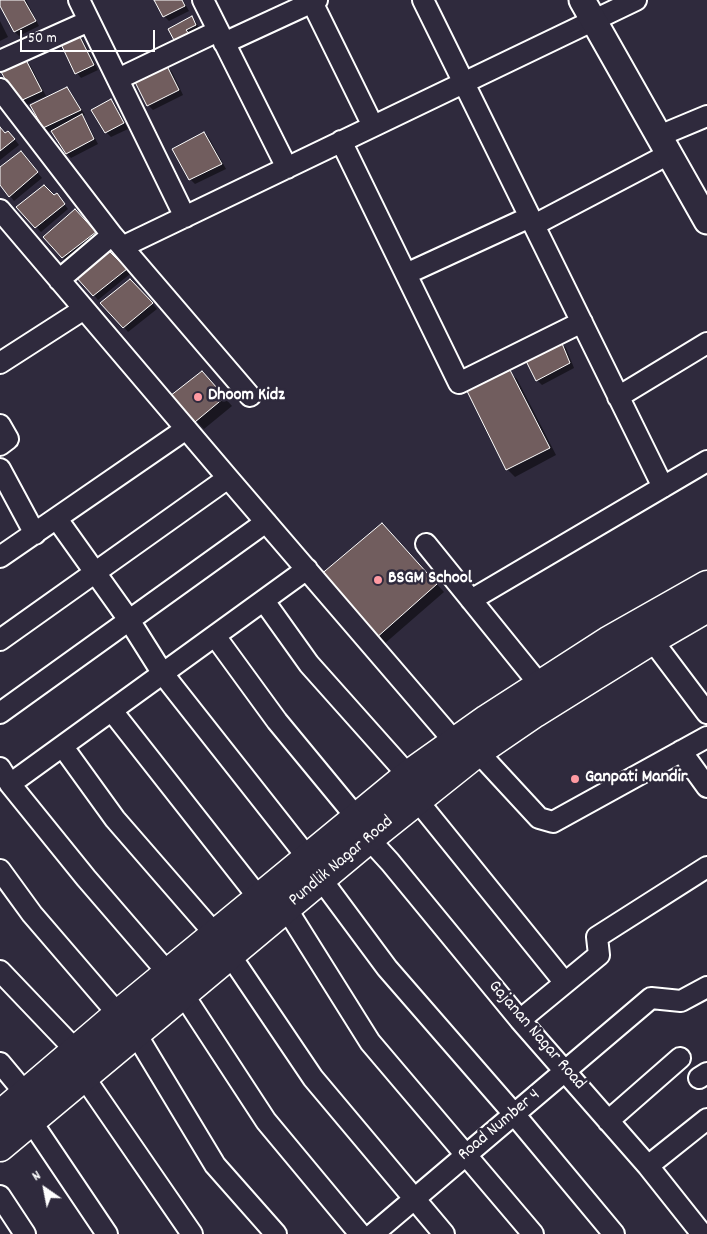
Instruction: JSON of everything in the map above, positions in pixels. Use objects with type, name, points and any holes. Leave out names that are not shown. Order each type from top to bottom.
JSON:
[{"type":"main road","name":"Pundlik Nagar Road","points":[[363,828],[417,800],[466,746],[540,685],[608,641],[707,584]]},
{"type":"main road","name":"Pundlik Nagar Road","points":[[223,944],[258,898],[314,868],[363,828],[408,775],[535,713],[707,608]]},
{"type":"main road","name":"Pundlik Nagar Road","points":[[0,1147],[31,1122],[127,1024],[223,944],[286,908],[314,868]]},
{"type":"main road","name":"Pundlik Nagar Road","points":[[0,1115],[25,1093],[84,1066]]},
{"type":"street","points":[[80,0],[185,217]]},
{"type":"street","points":[[203,0],[287,168]]},
{"type":"street","points":[[422,0],[663,487]]},
{"type":"street","points":[[59,280],[117,241],[185,217],[464,82],[587,10],[636,0]]},
{"type":"street","points":[[118,79],[314,1],[373,126]]},
{"type":"street","points":[[587,10],[707,221]]},
{"type":"street","points":[[0,61],[89,21]]},
{"type":"street","points":[[0,89],[117,241],[250,396]]},
{"type":"street","points":[[406,274],[532,221],[664,145],[707,116]]},
{"type":"street","points":[[341,141],[459,383],[582,322]]},
{"type":"street","points":[[3,218],[59,280],[307,569],[466,746],[539,818],[553,822],[707,737]]},
{"type":"street","points":[[0,364],[84,309]]},
{"type":"street","points":[[618,397],[707,343]]},
{"type":"street","points":[[0,425],[8,439],[0,445]]},
{"type":"street","points":[[0,557],[186,429]]},
{"type":"street","points":[[472,600],[707,461]]},
{"type":"street","points":[[0,469],[35,534]]},
{"type":"street","points":[[0,639],[228,478]]},
{"type":"street","points":[[57,519],[129,620],[163,674],[314,868],[387,968],[514,1114],[614,1234]]},
{"type":"street","points":[[0,713],[266,522]]},
{"type":"street","points":[[426,544],[540,685]]},
{"type":"street","points":[[307,569],[63,747],[5,776],[86,878],[176,984],[266,1121],[360,1234]]},
{"type":"street","points":[[264,601],[309,664],[408,775]]},
{"type":"street","name":"Gajanan Nagar Road","points":[[215,636],[277,721],[390,862],[520,1020],[648,1166],[702,1234]]},
{"type":"street","points":[[652,640],[707,713]]},
{"type":"street","points":[[112,711],[258,898]]},
{"type":"street","points":[[63,747],[115,820],[223,944],[313,1078],[444,1234]]},
{"type":"street","points":[[681,751],[707,787]]},
{"type":"street","points":[[417,800],[565,983]]},
{"type":"street","points":[[520,1020],[599,955],[597,937],[707,867]]},
{"type":"street","points":[[0,870],[32,914],[127,1024],[215,1165],[276,1234]]},
{"type":"street","points":[[286,908],[370,1042],[533,1234]]},
{"type":"street","points":[[0,971],[84,1066],[192,1234]]},
{"type":"street","name":"Road Number 4","points":[[373,1234],[651,998],[681,1001],[707,987]]},
{"type":"street","points":[[608,1121],[680,1058]]},
{"type":"street","points":[[0,1063],[25,1093]]},
{"type":"street","points":[[648,1166],[707,1119]]},
{"type":"street","points":[[31,1122],[107,1234]]},
{"type":"street","points":[[0,1196],[25,1234]]},
{"type":"building","points":[[0,0],[24,0],[36,21],[14,32],[0,6]]},
{"type":"building","points":[[154,0],[182,0],[185,6],[163,17]]},
{"type":"building","points":[[192,16],[196,25],[186,30],[190,35],[175,42],[168,29]]},
{"type":"building","points":[[77,31],[94,65],[75,74],[59,40]]},
{"type":"building","points":[[25,58],[42,91],[18,102],[0,70]]},
{"type":"building","points":[[167,66],[179,90],[147,106],[135,82]]},
{"type":"building","points":[[67,87],[81,110],[43,128],[30,105]]},
{"type":"building","points":[[111,99],[124,123],[105,133],[91,110]]},
{"type":"building","points":[[82,114],[94,139],[66,154],[51,131]]},
{"type":"building","points":[[0,127],[5,133],[8,131],[15,139],[0,151]]},
{"type":"building","points":[[204,132],[222,164],[189,180],[172,149]]},
{"type":"building","points":[[21,151],[38,172],[9,197],[0,185],[0,167]]},
{"type":"building","points":[[44,185],[54,195],[57,193],[65,204],[35,228],[16,207]]},
{"type":"building","points":[[75,209],[96,232],[62,258],[43,237]]},
{"type":"building","points":[[108,250],[127,269],[93,296],[75,276]]},
{"type":"building","points":[[130,279],[153,303],[123,328],[100,303]]},
{"type":"building","points":[[561,341],[570,363],[536,381],[525,359]]},
{"type":"building","points":[[510,370],[550,448],[506,470],[467,391]]},
{"type":"building","name":"Dhoom Kidz","points":[[202,371],[225,397],[195,422],[170,396]]},
{"type":"building","name":"BSGM School","points":[[382,523],[437,584],[375,639],[319,576]]},
{"type":"place","name":"Dhoom Kidz","points":[[198,397]]},
{"type":"place","name":"BSGM School","points":[[378,580]]},
{"type":"place","name":"Ganpati Mandir","points":[[575,779]]}]
